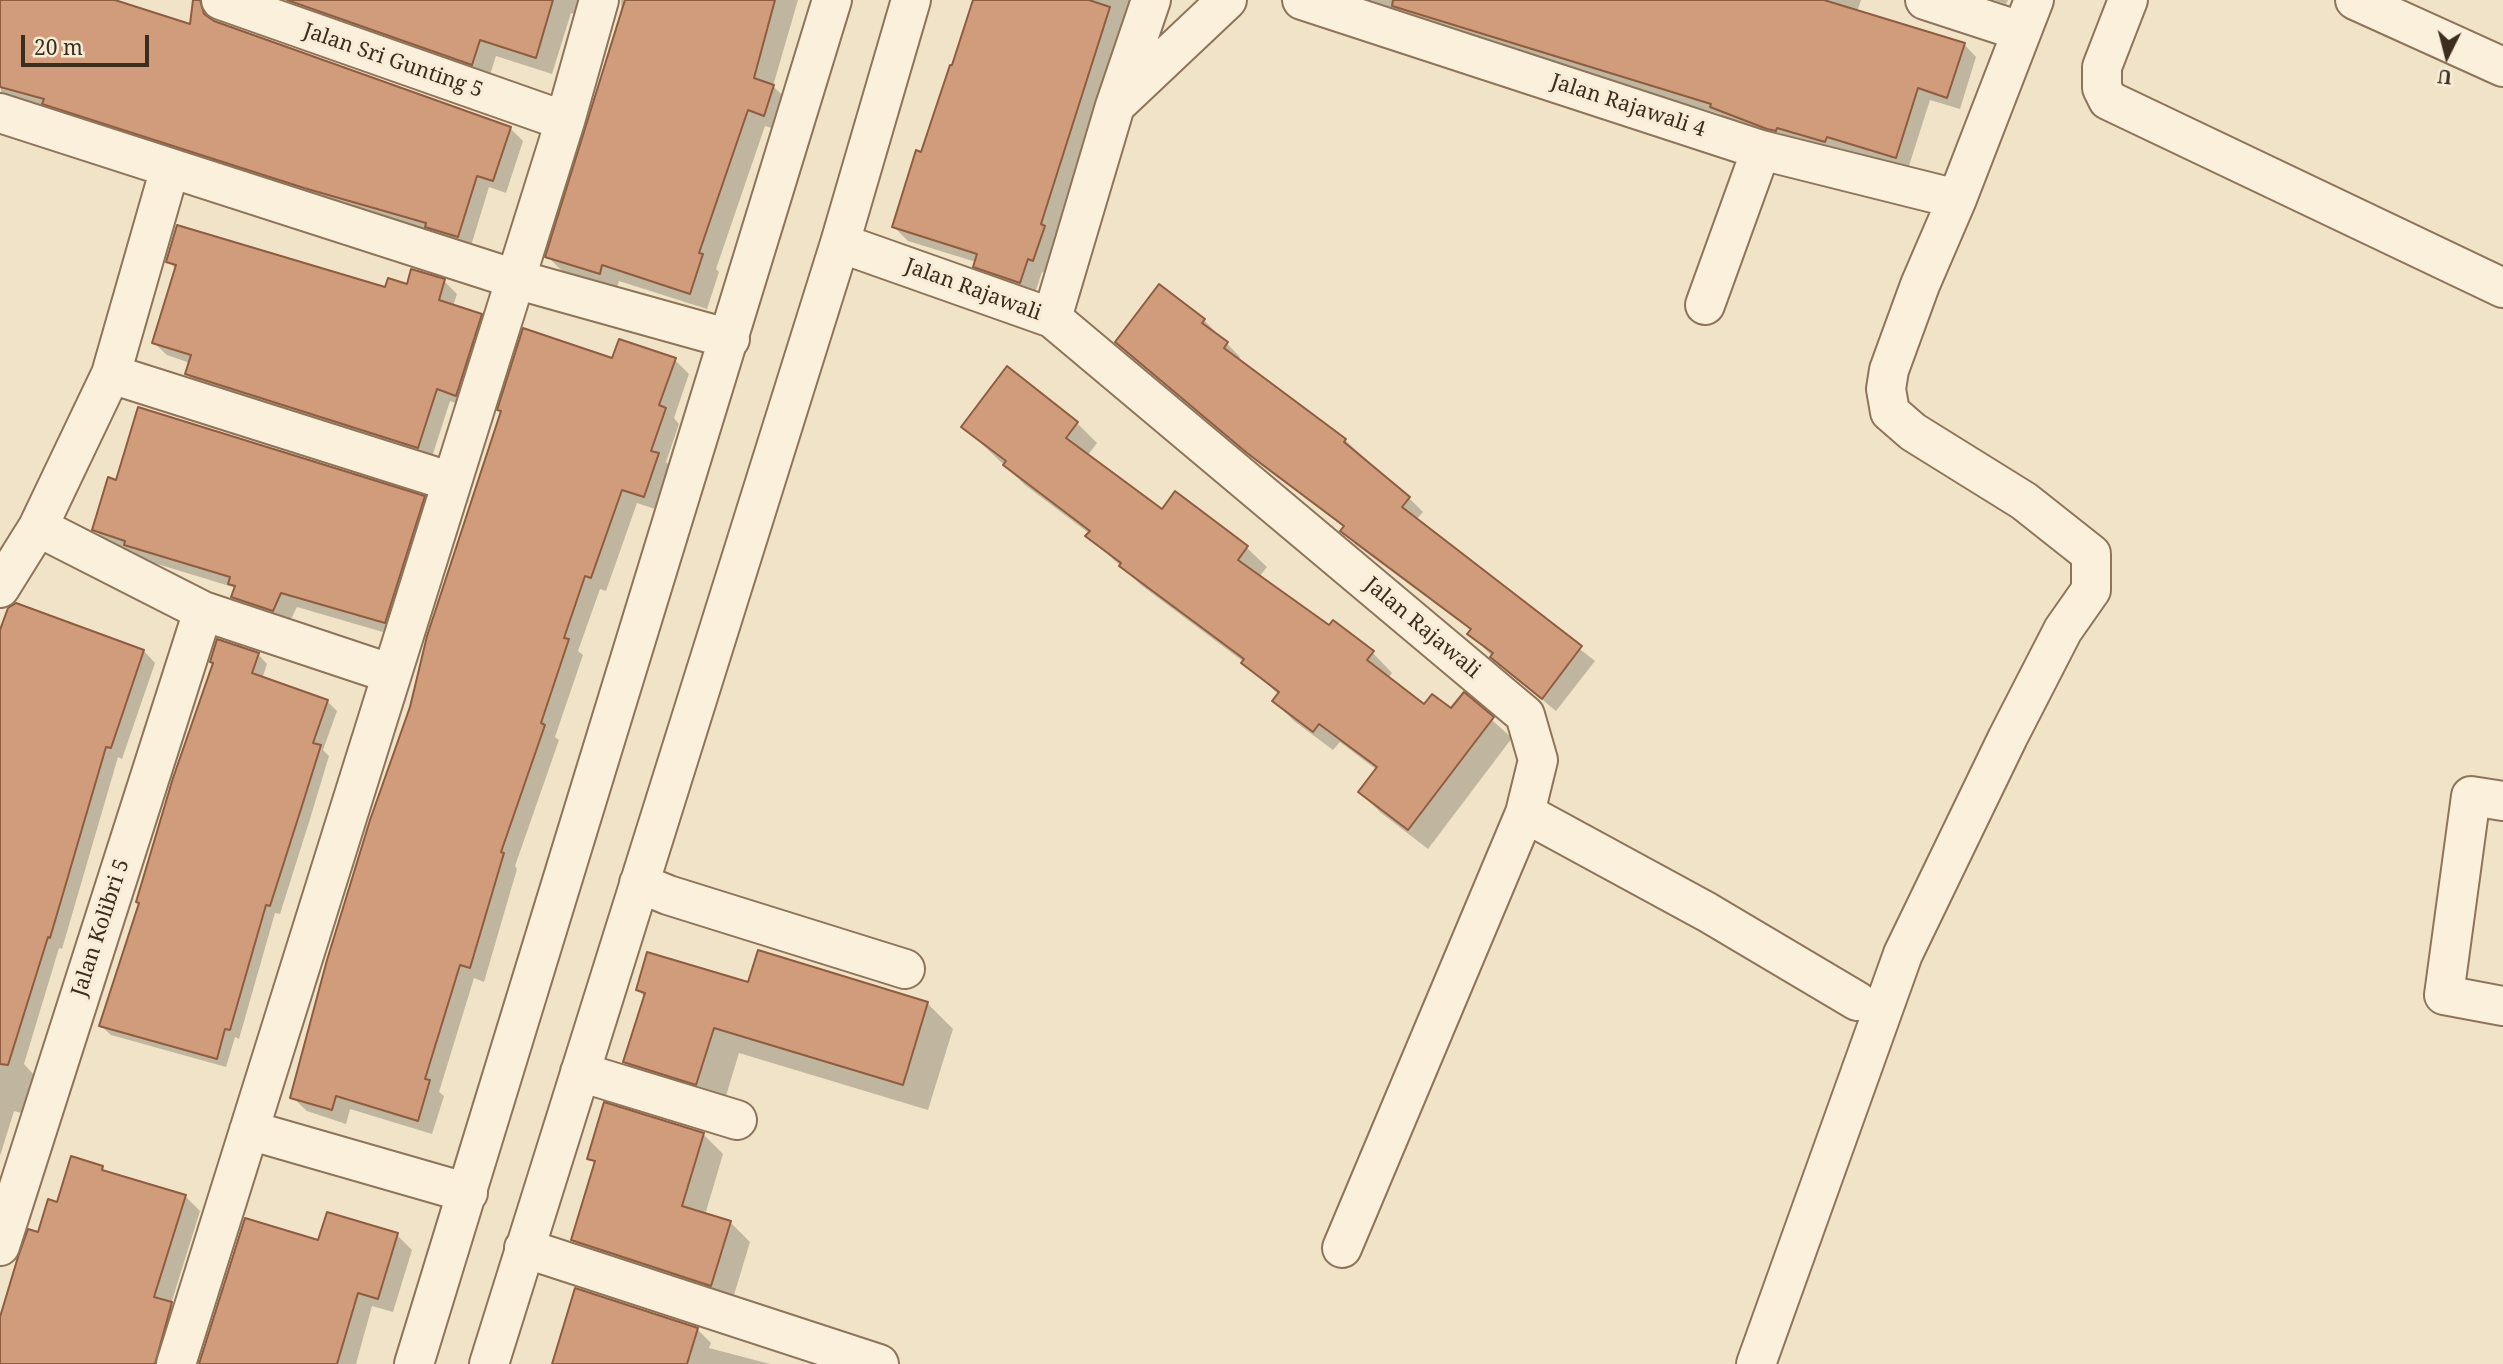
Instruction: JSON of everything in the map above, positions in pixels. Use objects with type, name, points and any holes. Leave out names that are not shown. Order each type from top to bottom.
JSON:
[{"type":"street","name":"Jalan Sri Gunting 5","points":[[221,0],[565,121]]},
{"type":"street","points":[[176,1364],[565,121],[599,0]]},
{"type":"street","points":[[414,1364],[832,0]]},
{"type":"street","points":[[489,1364],[840,243],[911,0]]},
{"type":"street","points":[[1052,318],[1115,106],[1151,0]]},
{"type":"street","points":[[1115,106],[1227,0]]},
{"type":"street","name":"Jalan Rajawali 4","points":[[1301,0],[1761,150],[1958,199]]},
{"type":"street","points":[[1756,1364],[1903,954],[2063,630],[2091,590],[2091,554],[2024,501],[1913,432],[1889,412],[1886,389],[1889,370],[1920,285],[1958,199],[2027,16],[1925,0]]},
{"type":"street","points":[[2128,0],[2102,67],[2102,88],[2108,100],[2503,288]]},
{"type":"street","points":[[2355,0],[2503,67]]},
{"type":"street","points":[[0,113],[515,279],[730,339]]},
{"type":"street","points":[[1705,305],[1761,150]]},
{"type":"street","points":[[0,588],[38,527],[111,374],[170,169]]},
{"type":"street","name":"Jalan Rajawali","points":[[840,243],[1052,318],[1525,715],[1538,760],[1525,813],[1342,1248]]},
{"type":"street","points":[[111,374],[452,482]]},
{"type":"street","points":[[38,527],[203,611],[392,674]]},
{"type":"street","name":"Jalan Kolibri 5","points":[[0,1246],[203,611]]},
{"type":"street","points":[[2503,801],[2471,796],[2444,995],[2503,1006]]},
{"type":"street","points":[[1525,813],[1707,912],[1857,1001]]},
{"type":"street","points":[[639,883],[668,895],[905,969]]},
{"type":"street","points":[[580,1072],[737,1120]]},
{"type":"street","points":[[249,1130],[468,1193]]},
{"type":"street","points":[[524,1248],[879,1364]]},
{"type":"building","points":[[0,0],[115,0],[190,24],[193,0],[200,0],[204,14],[214,21],[511,127],[493,181],[477,176],[458,237],[425,227],[426,223],[304,188],[42,104],[44,99],[0,87]]},
{"type":"building","points":[[287,0],[553,0],[536,58],[480,40],[472,65]]},
{"type":"building","points":[[625,0],[775,0],[754,78],[774,85],[764,116],[748,110],[699,253],[703,254],[690,294],[602,265],[600,274],[545,257]]},
{"type":"building","points":[[973,0],[1089,0],[1110,7],[1041,224],[1045,226],[1033,261],[1028,259],[1020,283],[973,267],[977,254],[892,227],[916,150],[921,152]]},
{"type":"building","points":[[1393,0],[1824,0],[1965,43],[1947,98],[1918,88],[1896,158],[1827,137],[1825,142],[1777,128],[1776,131],[1767,129],[1710,107],[1711,104],[1392,6]]},
{"type":"building","points":[[177,225],[385,287],[388,278],[407,284],[411,269],[445,279],[439,300],[482,314],[456,396],[437,389],[418,448],[185,374],[191,355],[152,343],[176,265],[166,262]]},
{"type":"building","points":[[1159,284],[1205,319],[1202,323],[1228,342],[1224,348],[1346,439],[1344,442],[1410,497],[1402,507],[1582,646],[1542,699],[1490,657],[1493,653],[1467,634],[1471,629],[1340,531],[1344,526],[1247,453],[1115,342]]},
{"type":"building","points":[[523,328],[612,358],[619,339],[676,358],[659,405],[666,408],[651,451],[659,453],[644,497],[622,490],[591,578],[585,576],[564,638],[569,639],[541,723],[545,725],[501,852],[504,853],[470,968],[460,965],[425,1079],[430,1080],[418,1121],[336,1096],[332,1110],[290,1098],[327,960],[370,820],[410,707],[427,636],[501,411],[497,410]]},
{"type":"building","points":[[1007,366],[1078,422],[1066,438],[1162,509],[1175,491],[1248,546],[1238,560],[1329,625],[1333,620],[1374,651],[1367,660],[1424,704],[1432,694],[1451,708],[1464,692],[1494,717],[1408,830],[1358,792],[1377,767],[1319,724],[1313,732],[1272,701],[1279,692],[1241,663],[1244,659],[1119,566],[1121,563],[1085,536],[1090,531],[1003,465],[1006,461],[961,427]]},
{"type":"building","points":[[138,407],[425,496],[385,623],[281,593],[273,611],[231,597],[235,586],[228,584],[230,577],[124,545],[125,541],[92,530],[108,477],[116,480]]},
{"type":"building","points":[[16,603],[144,650],[111,748],[106,747],[50,938],[48,937],[8,1065],[0,1064],[0,630],[8,608]]},
{"type":"building","points":[[217,639],[259,653],[252,673],[328,700],[313,743],[321,745],[270,906],[266,905],[230,1030],[225,1029],[217,1059],[99,1026],[139,903],[136,902],[173,778],[213,663],[210,662]]},
{"type":"building","points":[[758,950],[928,1002],[903,1085],[714,1028],[696,1085],[623,1062],[645,993],[636,990],[647,952],[748,982]]},
{"type":"building","points":[[604,1102],[704,1133],[682,1206],[731,1221],[711,1286],[571,1240],[595,1161],[587,1159]]},
{"type":"building","points":[[71,1156],[103,1166],[102,1170],[186,1195],[154,1297],[172,1302],[155,1364],[0,1364],[0,1317],[18,1257],[28,1229],[38,1232],[48,1199],[57,1202]]},
{"type":"building","points":[[327,1212],[398,1233],[378,1299],[358,1293],[337,1364],[199,1364],[245,1218],[318,1240]]},
{"type":"building","points":[[575,1288],[698,1328],[687,1364],[552,1364]]}]
